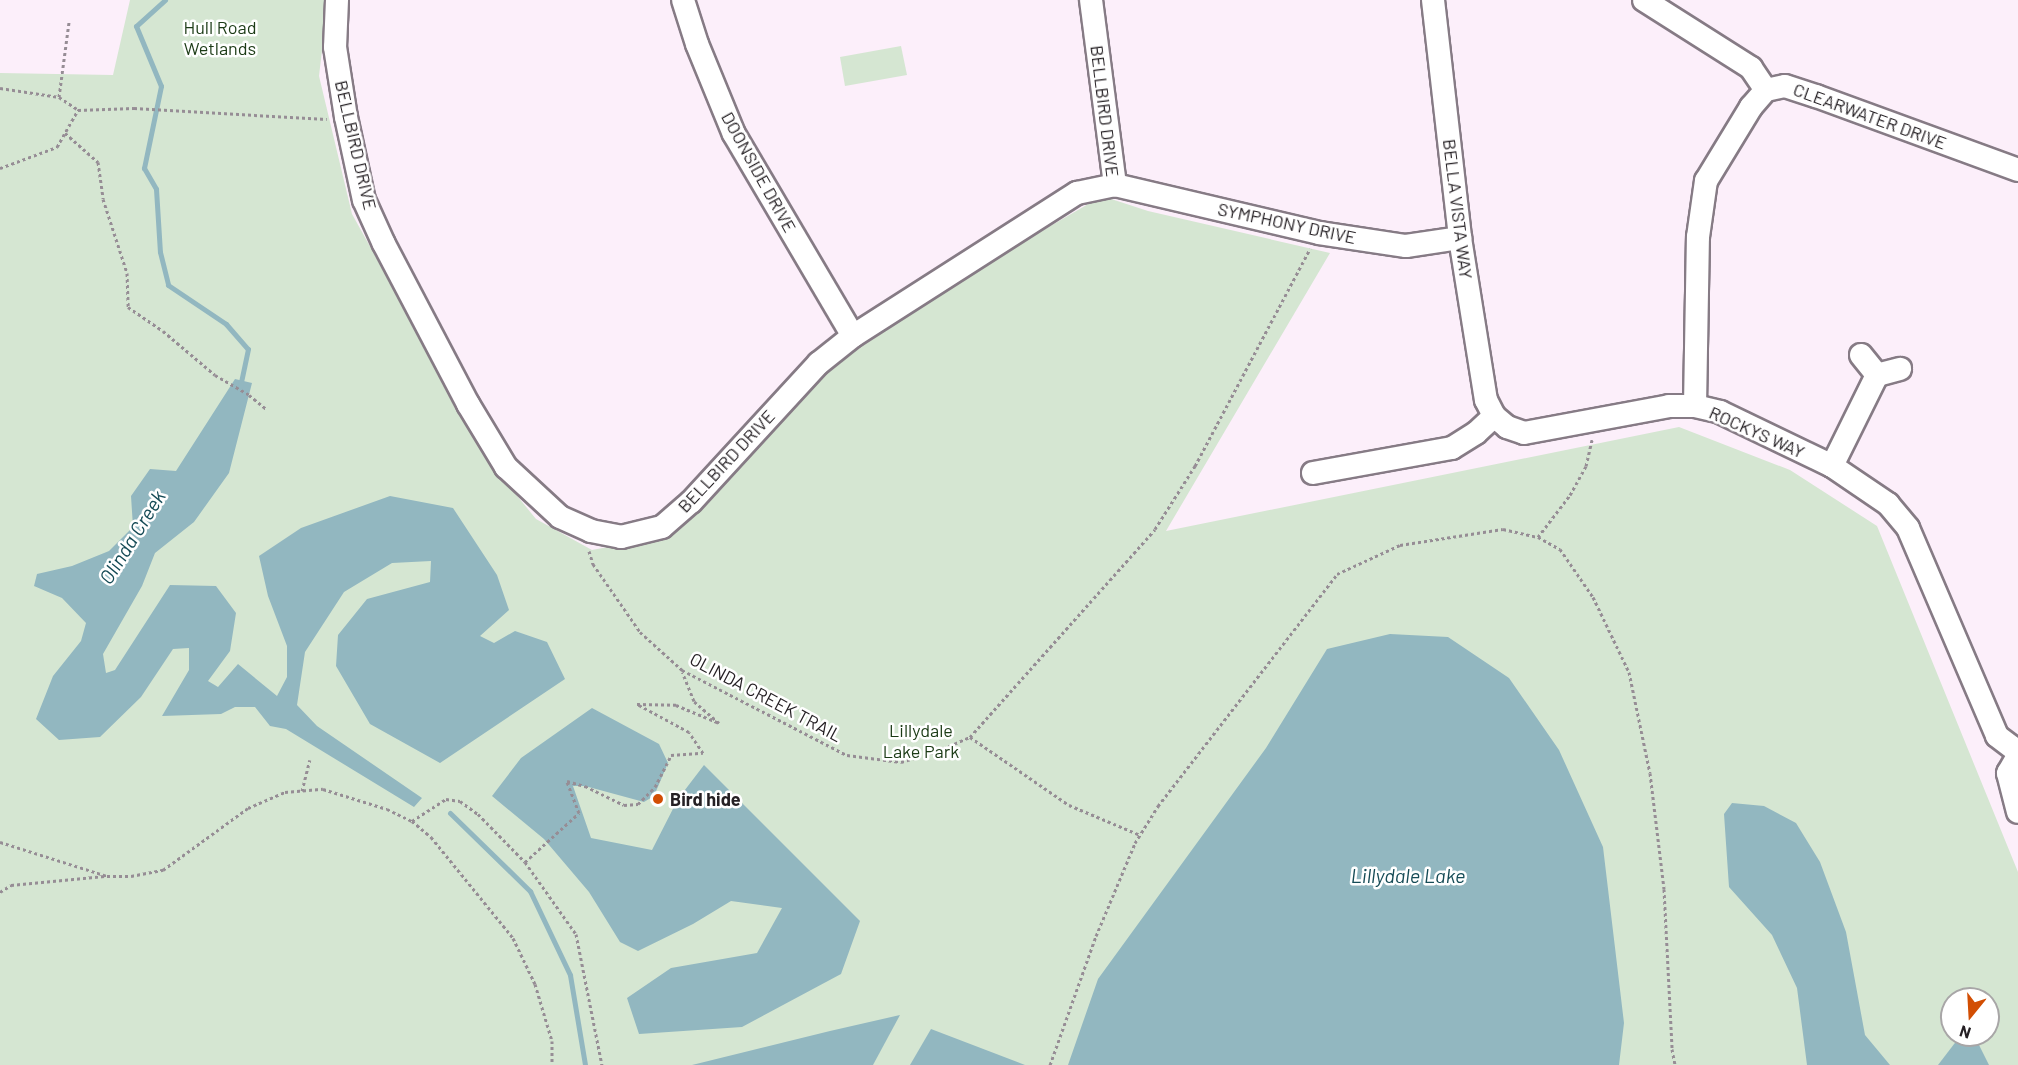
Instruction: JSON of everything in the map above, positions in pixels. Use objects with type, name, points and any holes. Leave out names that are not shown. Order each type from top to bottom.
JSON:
[{"type":"street","name":"BELLBIRD DRIVE","points":[[337,0],[334,48],[364,200],[384,244],[457,384],[506,467],[560,517],[591,531],[621,537],[662,526],[691,502],[819,363],[853,336],[1077,193],[1115,185],[1091,0]]},
{"type":"street","name":"DOONSIDE DRIVE","points":[[683,0],[697,44],[734,134],[853,336]]},
{"type":"street","name":"BELLA VISTA WAY","points":[[1433,0],[1460,238],[1486,400],[1494,416]]},
{"type":"street","points":[[1644,0],[1751,68],[1766,90]]},
{"type":"street","name":"CLEARWATER DRIVE","points":[[1695,406],[1698,237],[1706,181],[1751,107],[1766,90],[1785,86],[2018,170]]},
{"type":"street","name":"SYMPHONY DRIVE","points":[[1115,185],[1318,233],[1406,246],[1460,238]]},
{"type":"street","points":[[1861,355],[1877,375]]},
{"type":"street","points":[[1832,466],[1877,375],[1900,369]]},
{"type":"street","name":"ROCKYS WAY","points":[[1494,416],[1507,427],[1524,433],[1669,406],[1695,406],[1720,412],[1832,466],[1888,504],[1908,528],[1997,736],[2018,754],[2008,773],[2018,812]]},
{"type":"street","points":[[1313,473],[1452,448],[1476,433],[1494,416]]},
{"type":"path","points":[[59,97],[69,22]]},
{"type":"path","points":[[0,88],[59,97],[78,110],[134,108],[338,119]]},
{"type":"path","points":[[0,168],[57,147],[78,110]]},
{"type":"path","points":[[65,134],[98,162],[103,199],[128,273],[128,307],[163,331],[215,375],[249,395],[266,409]]},
{"type":"path","points":[[1140,835],[1069,805],[970,736],[1155,529],[1195,466],[1318,233]]},
{"type":"path","points":[[1538,537],[1570,495],[1586,466],[1592,443],[1589,421]]},
{"type":"path","points":[[1050,1065],[1096,936],[1140,835],[1158,806],[1337,574],[1400,545],[1503,529],[1538,537],[1560,549],[1586,587],[1629,672],[1650,774],[1661,866],[1672,1049],[1675,1065]]},
{"type":"path","name":"OLINDA CREEK TRAIL","points":[[588,546],[592,564],[640,632],[682,670],[847,755],[901,762],[938,751],[970,736]]},
{"type":"path","points":[[525,862],[579,813],[567,781],[585,786],[624,804],[638,804],[655,787],[671,755],[703,753],[689,732],[637,704],[676,705],[719,723],[694,700],[682,670]]},
{"type":"path","points":[[302,790],[310,760]]},
{"type":"path","points":[[0,892],[11,885],[131,876],[164,870],[248,808],[285,792],[323,789],[360,799],[412,821],[431,837],[513,938],[535,984],[552,1041],[552,1065]]},
{"type":"path","points":[[412,821],[446,799],[460,801],[478,814],[525,862],[576,934],[603,1065]]},
{"type":"path","points":[[0,842],[107,876]]},
{"type":"green space","name":"Lillydale Lake Park","points":[[130,0],[328,0],[319,76],[352,214],[491,464],[536,519],[592,550],[661,537],[838,362],[999,256],[1102,196],[1148,211],[1330,253],[1166,531],[1679,427],[1790,470],[1877,526],[2018,872],[2018,1065],[0,1065],[0,73],[113,75]]},
{"type":"green space","points":[[901,46],[907,75],[845,86],[840,57]]},
{"type":"water","points":[[235,379],[252,383],[229,473],[194,522],[155,553],[142,586],[103,654],[106,673],[115,670],[170,585],[216,586],[236,613],[230,651],[208,681],[218,687],[238,664],[277,696],[287,677],[287,646],[268,596],[259,556],[301,528],[390,496],[453,508],[497,575],[509,610],[480,636],[494,643],[515,631],[547,642],[565,679],[440,763],[370,724],[336,666],[338,635],[367,599],[430,582],[431,561],[392,563],[344,592],[305,652],[297,705],[317,726],[422,798],[414,807],[286,729],[270,726],[255,707],[235,707],[221,714],[162,716],[189,670],[189,648],[173,649],[141,697],[100,737],[59,740],[36,719],[53,676],[81,641],[86,623],[62,598],[34,586],[37,574],[72,566],[109,551],[133,527],[131,496],[150,469],[176,471]]},
{"type":"water","name":"Lillydale Lake","points":[[1390,634],[1448,637],[1509,678],[1559,750],[1603,847],[1624,1023],[1619,1065],[1068,1065],[1098,979],[1266,748],[1327,649]]},
{"type":"water","points":[[592,708],[659,744],[668,763],[654,796],[644,802],[585,786],[573,786],[591,838],[652,850],[678,799],[704,765],[860,921],[841,974],[742,1027],[639,1034],[627,998],[671,968],[757,953],[782,908],[731,901],[693,924],[638,951],[620,942],[589,892],[544,839],[492,796],[521,758]]},
{"type":"water","points":[[1732,803],[1764,806],[1796,823],[1820,862],[1846,932],[1865,1035],[1890,1065],[1807,1065],[1797,988],[1772,935],[1729,887],[1724,814]]},
{"type":"water","points":[[900,1015],[873,1065],[692,1065],[830,1031]]},
{"type":"water","points":[[931,1029],[1025,1065],[910,1065]]},
{"type":"water","points":[[1952,1047],[1980,1047],[1989,1065],[1938,1065]]},
{"type":"waterway","name":"Olinda Creek","points":[[165,0],[136,26],[161,86],[144,168],[156,189],[160,252],[168,285],[226,324],[248,349],[240,386]]},
{"type":"waterway","name":"Olinda Creek","points":[[450,813],[530,891],[570,975],[585,1065]]},
{"type":"place","name":"Bird hide","points":[[658,799]]},
{"type":"park label","name":"Hull Road Wetlands","points":[[220,38]]}]
